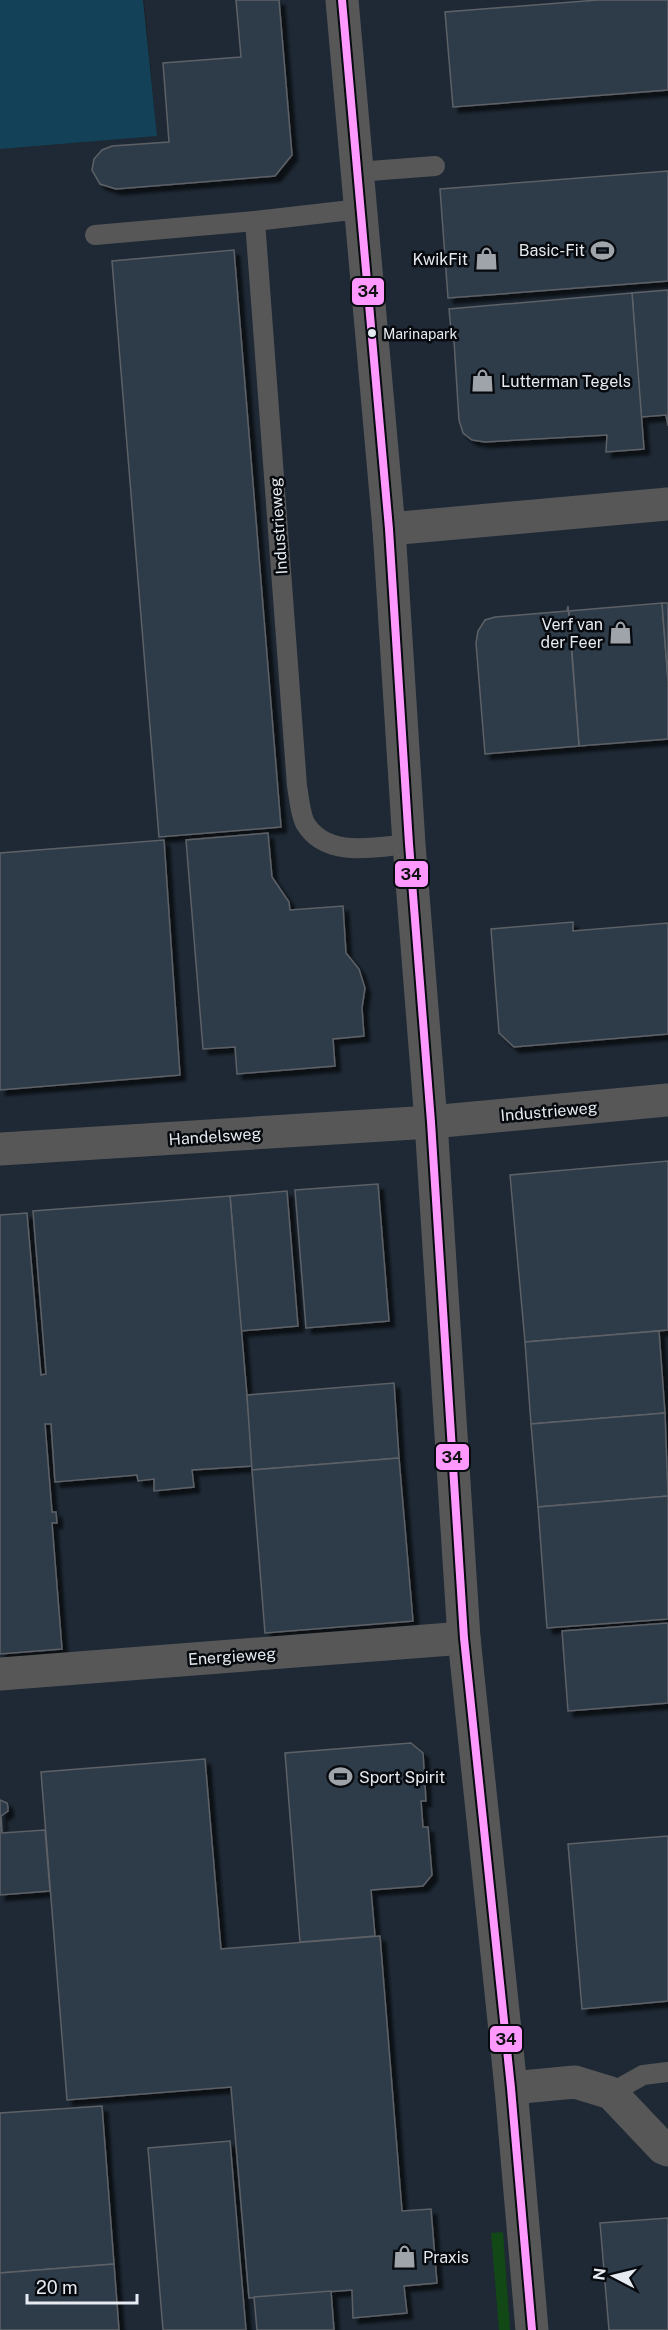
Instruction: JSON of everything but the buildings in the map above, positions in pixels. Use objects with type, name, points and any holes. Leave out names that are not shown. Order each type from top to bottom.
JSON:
[{"type":"street","points":[[342,0],[389,529],[409,844],[431,1122],[464,1638],[511,2088],[532,2330]]},
{"type":"street","points":[[389,529],[668,504]]},
{"type":"street","name":"Industrieweg","points":[[431,1122],[668,1100]]},
{"type":"street","name":"Handelsweg","points":[[0,1149],[431,1122]]},
{"type":"street","name":"Energieweg","points":[[0,1674],[464,1638]]},
{"type":"street","points":[[511,2088],[575,2082],[611,2093],[663,2148],[668,2150]]},
{"type":"lane","points":[[357,172],[435,166]]},
{"type":"lane","points":[[95,235],[360,209]]},
{"type":"lane","name":"Industrieweg","points":[[255,221],[297,786],[305,822],[326,844],[353,849],[409,844]]},
{"type":"lane","points":[[611,2093],[643,2075],[668,2072]]},
{"type":"shaded area","points":[[144,0],[668,0],[668,2330],[0,2330],[0,149],[157,136]]},
{"type":"green space","points":[[503,2232],[510,2330],[499,2330],[491,2233]]},
{"type":"water","points":[[0,0],[143,0],[157,136],[0,149]]},
{"type":"transit line","name":"34","points":[[342,0],[389,529],[409,844],[431,1122],[464,1638],[511,2088],[532,2330]]},
{"type":"place","name":"Basic-Fit","points":[[603,250]]},
{"type":"place","name":"KwikFit","points":[[486,259]]},
{"type":"place","name":"Marinapark","points":[[372,333]]},
{"type":"place","name":"Lutterman Tegels","points":[[483,381]]},
{"type":"place","name":"Verf van der Feer","points":[[621,633]]},
{"type":"place","name":"Sport Spirit","points":[[341,1777]]},
{"type":"place","name":"Praxis","points":[[405,2257]]}]
